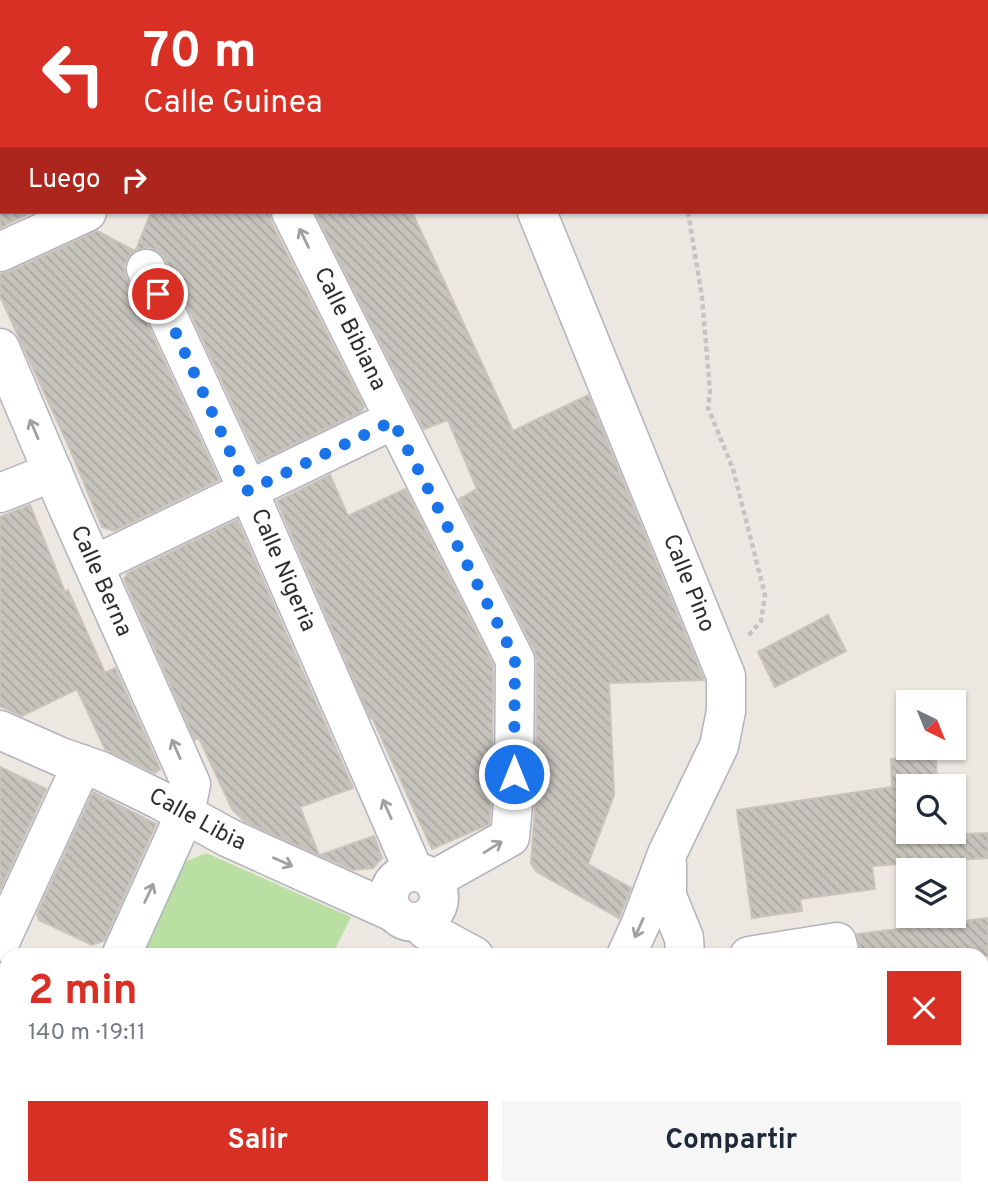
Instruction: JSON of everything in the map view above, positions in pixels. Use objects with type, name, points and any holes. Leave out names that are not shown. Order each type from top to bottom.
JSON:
[{"type":"street","name":"Calle Bibiana","points":[[292,214],[393,421],[515,660],[514,793],[510,837],[424,876]]},
{"type":"street","name":"Calle Pino","points":[[538,214],[726,676],[726,711],[719,746],[667,854],[630,948]]},
{"type":"street","points":[[0,252],[68,216]]},
{"type":"street","name":"Calle Nigeria","points":[[146,269],[424,876]]},
{"type":"street","name":"Calle Berna","points":[[0,348],[52,472],[191,784],[186,814],[125,948]]},
{"type":"street","points":[[93,565],[393,421]]},
{"type":"street","points":[[0,493],[52,472]]},
{"type":"street","name":"Calle Libia","points":[[0,730],[101,771],[229,838],[408,916],[426,930],[459,948]]},
{"type":"street","points":[[0,943],[82,765]]},
{"type":"street","points":[[667,854],[667,896],[684,938],[685,948]]},
{"type":"street","points":[[408,916],[390,905],[390,889],[399,876],[424,876]]},
{"type":"street","points":[[799,948],[837,942],[838,948]]},
{"type":"path","points":[[688,214],[702,298],[710,391],[708,408],[733,469],[765,595],[761,621],[751,634],[718,655]]},
{"type":"green space","points":[[206,853],[351,917],[336,948],[139,948],[185,862]]},
{"type":"building","points":[[0,214],[28,214],[0,228]]},
{"type":"building","points":[[150,214],[269,214],[364,407],[362,411],[259,461],[166,260],[159,252],[149,247],[136,250]]},
{"type":"building","points":[[316,214],[413,214],[513,431],[588,395],[704,680],[609,683],[614,795],[588,864],[631,888],[619,918],[537,872],[531,864],[536,793],[535,651],[459,499],[477,489],[448,420],[424,429]]},
{"type":"building","points":[[97,231],[135,251],[124,266],[126,278],[219,480],[114,531],[102,527],[70,449],[0,296],[0,274]]},
{"type":"building","points":[[330,475],[348,516],[405,489],[493,665],[492,792],[489,824],[432,849],[371,715],[371,719],[277,501]]},
{"type":"building","points":[[30,505],[65,592],[68,590],[105,673],[115,668],[160,769],[155,773],[105,749],[77,689],[22,716],[0,706],[0,517]]},
{"type":"building","points":[[237,520],[353,788],[300,807],[319,855],[244,821],[232,809],[199,738],[195,740],[124,579],[128,573]]},
{"type":"building","points":[[828,615],[846,651],[775,687],[758,652]]},
{"type":"building","points":[[891,759],[936,760],[937,774],[896,774],[896,844],[966,844],[966,834],[988,833],[988,858],[896,858],[896,864],[872,866],[875,889],[800,899],[802,911],[752,918],[737,810],[892,787]]},
{"type":"building","points":[[0,767],[46,789],[0,890]]},
{"type":"building","points":[[93,792],[156,824],[104,941],[92,945],[39,920],[37,914]]},
{"type":"building","points":[[374,836],[382,858],[373,868],[353,870],[320,855]]},
{"type":"building","points":[[988,918],[988,948],[860,948],[857,934],[906,928],[966,928],[966,921]]},
{"type":"route","points":[[158,294],[248,491],[393,421],[515,660],[514,774]]}]
